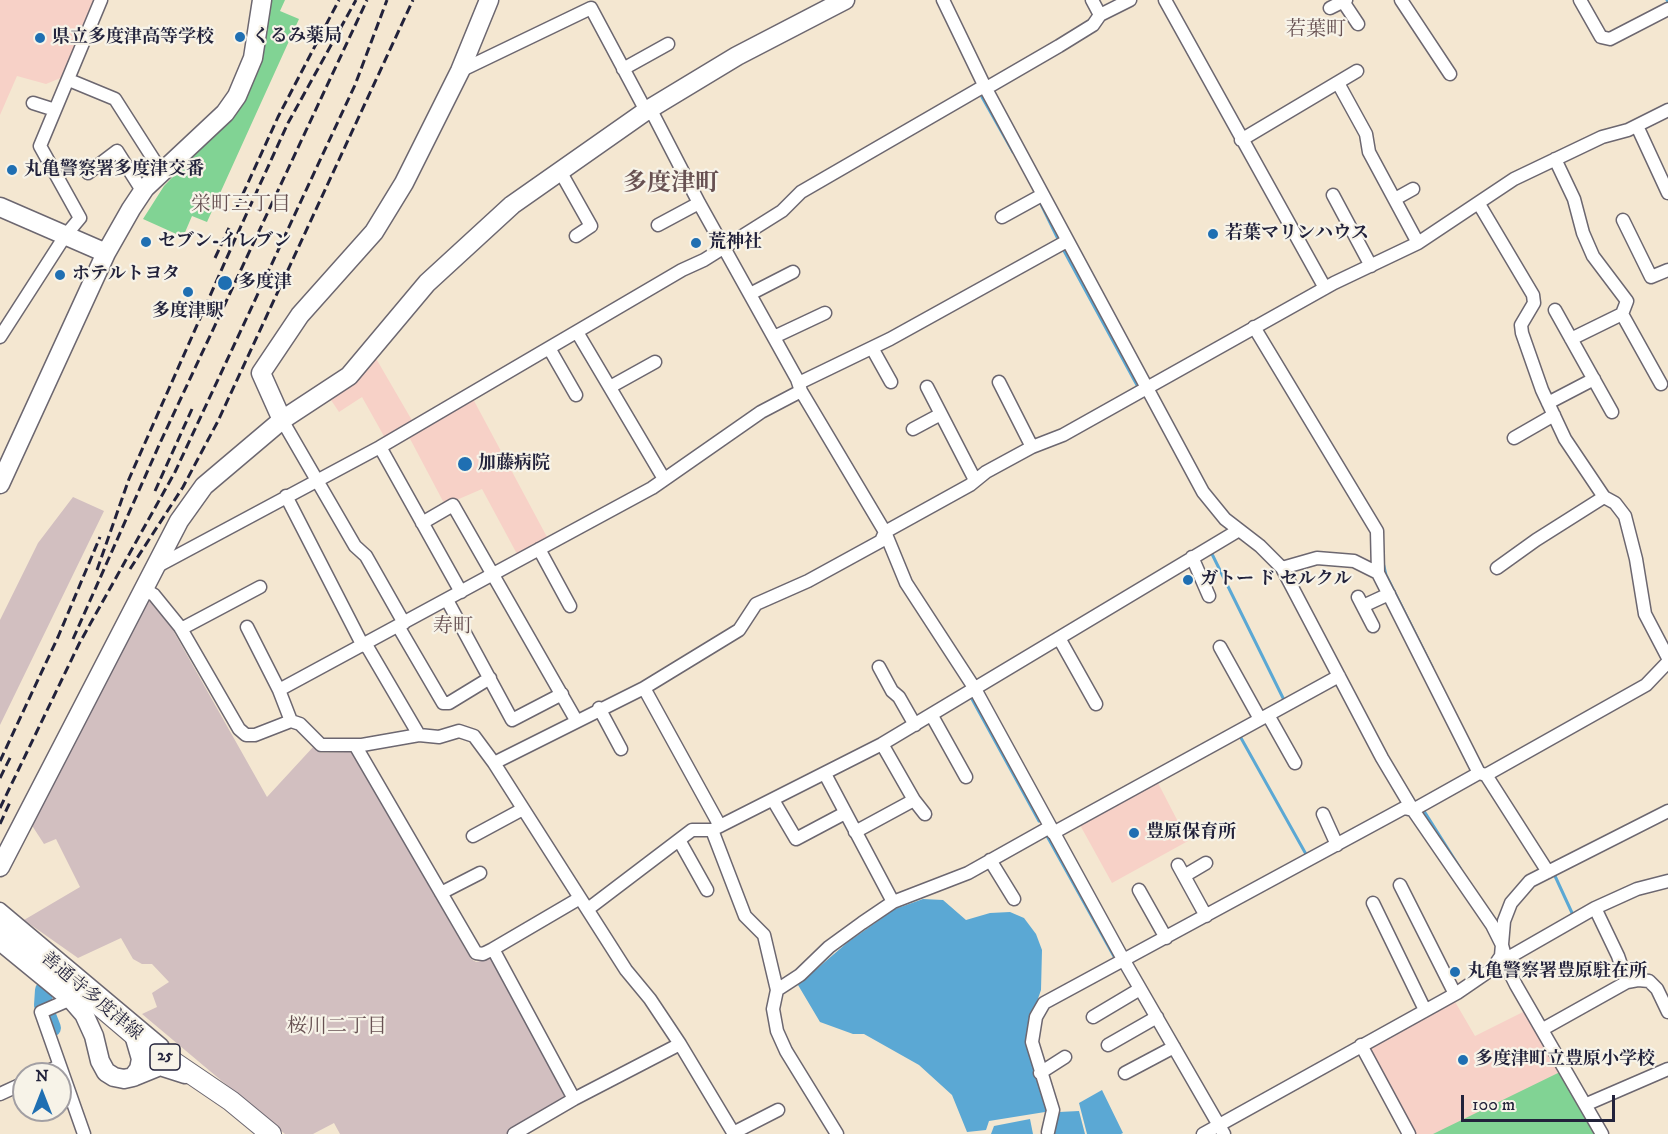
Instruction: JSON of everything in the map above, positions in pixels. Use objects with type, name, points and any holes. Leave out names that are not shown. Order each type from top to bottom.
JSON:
[{"type":"main road","name":"善通寺多度津線","points":[[0,921],[134,1035],[271,1134]]},
{"type":"street","points":[[0,337],[65,236],[80,218],[39,146],[69,80],[101,0]]},
{"type":"street","points":[[0,484],[7,458],[106,253],[143,192],[161,171],[225,113],[237,96],[253,58],[262,0]]},
{"type":"street","points":[[489,0],[460,71],[404,183],[374,232],[300,315],[261,373],[282,420],[319,479],[355,546],[366,556],[443,703],[448,703],[490,678]]},
{"type":"street","points":[[0,867],[179,521],[204,486],[282,420],[349,376],[427,283],[512,205],[646,111],[737,56],[845,0]]},
{"type":"street","points":[[943,0],[1039,196],[1067,242],[1203,492],[1225,519],[1260,546],[1282,568],[1382,758],[1413,810],[1492,925],[1502,945],[1516,985],[1587,1104],[1602,1134]]},
{"type":"street","points":[[1092,0],[1100,15]]},
{"type":"street","points":[[154,568],[380,447],[724,247],[782,211],[801,192],[1093,25],[1100,15],[1130,0]]},
{"type":"street","points":[[1165,0],[1325,288]]},
{"type":"street","points":[[1401,0],[1450,74]]},
{"type":"street","points":[[1580,0],[1601,38],[1610,39],[1668,9],[1662,0]]},
{"type":"street","points":[[1329,8],[1344,1],[1358,24]]},
{"type":"street","points":[[460,71],[591,8],[646,111],[654,116],[800,387],[885,532],[906,583],[975,689],[1123,959],[1222,1129]]},
{"type":"street","points":[[623,69],[668,44]]},
{"type":"street","points":[[1241,140],[1357,71]]},
{"type":"street","points":[[69,80],[115,99],[161,171]]},
{"type":"street","points":[[1338,82],[1366,134],[1370,152],[1418,243]]},
{"type":"street","points":[[33,103],[55,110]]},
{"type":"street","points":[[494,763],[598,708],[644,688],[739,630],[756,604],[808,581],[870,547],[880,541],[885,532],[1032,447],[1063,435],[1325,288],[1418,243],[1514,179],[1602,137],[1637,126],[1668,110]]},
{"type":"street","points":[[1637,126],[1668,193]]},
{"type":"street","points":[[88,173],[117,151],[143,192]]},
{"type":"street","points":[[1556,159],[1574,199],[1582,233],[1593,256],[1627,301],[1622,314],[1571,339]]},
{"type":"street","points":[[560,171],[591,226],[576,236]]},
{"type":"street","points":[[1395,199],[1413,189]]},
{"type":"street","points":[[1333,195],[1371,266]]},
{"type":"street","points":[[1002,217],[1039,196]]},
{"type":"street","points":[[658,225],[699,203]]},
{"type":"street","points":[[1048,1132],[1053,1110],[1034,1052],[1032,1032],[1044,1003],[1166,938],[1204,914],[1335,842],[1404,808],[1413,810],[1646,685],[1668,660],[1644,614],[1636,559],[1625,516],[1615,502],[1604,497],[1565,439],[1522,333],[1521,325],[1534,303],[1533,295],[1479,204]]},
{"type":"street","points":[[0,207],[106,253]]},
{"type":"street","points":[[1623,220],[1651,277],[1668,270]]},
{"type":"street","points":[[279,690],[447,600],[664,479],[800,387],[1067,242]]},
{"type":"street","points":[[750,294],[793,272]]},
{"type":"street","points":[[1555,310],[1612,412]]},
{"type":"street","points":[[774,337],[825,313]]},
{"type":"street","points":[[1622,314],[1661,384]]},
{"type":"street","points":[[1254,327],[1377,531],[1378,573],[1482,774],[1548,872]]},
{"type":"street","points":[[577,332],[664,479]]},
{"type":"street","points":[[549,348],[576,395]]},
{"type":"street","points":[[872,348],[891,382]]},
{"type":"street","points":[[610,387],[655,362]]},
{"type":"street","points":[[1514,438],[1594,379]]},
{"type":"street","points":[[999,382],[1032,447]]},
{"type":"street","points":[[927,387],[975,480]]},
{"type":"street","points":[[913,429],[941,414]]},
{"type":"street","points":[[380,447],[461,592]]},
{"type":"street","points":[[286,496],[362,644],[368,648],[419,735]]},
{"type":"street","points":[[1497,568],[1604,497]]},
{"type":"street","points":[[422,523],[453,506],[576,720]]},
{"type":"street","points":[[588,909],[692,830],[716,828],[882,744],[1239,530]]},
{"type":"street","points":[[539,549],[570,606]]},
{"type":"street","points":[[1192,557],[1209,596]]},
{"type":"street","points":[[1282,568],[1317,558],[1354,561],[1378,573]]},
{"type":"street","points":[[181,629],[260,587]]},
{"type":"street","points":[[144,589],[154,595],[181,629],[239,729],[246,735],[255,735],[291,722],[300,724],[321,745],[355,746],[419,735],[439,737],[459,731],[468,732],[494,763],[626,970],[650,999],[680,1044],[734,1133],[778,1110]]},
{"type":"street","points":[[1373,626],[1360,602],[1389,594]]},
{"type":"street","points":[[447,600],[512,720],[562,694]]},
{"type":"street","points":[[247,627],[279,690],[291,722]]},
{"type":"street","points":[[1059,638],[1096,704]]},
{"type":"street","points":[[1220,647],[1261,716],[1295,764]]},
{"type":"street","points":[[879,667],[892,692],[899,697],[915,725]]},
{"type":"street","points":[[777,990],[800,975],[829,947],[894,902],[968,873],[1339,676]]},
{"type":"street","points":[[644,688],[716,828],[745,916],[764,935],[777,990],[773,1009],[777,1031],[786,1051],[837,1134]]},
{"type":"street","points":[[598,708],[621,748]]},
{"type":"street","points":[[932,716],[966,777]]},
{"type":"street","points":[[882,744],[914,800],[925,814]]},
{"type":"street","points":[[355,746],[476,953],[483,954],[493,949],[580,898]]},
{"type":"street","points":[[825,774],[894,902]]},
{"type":"street","points":[[773,800],[796,839],[845,813]]},
{"type":"street","points":[[855,832],[914,800]]},
{"type":"street","points":[[473,836],[524,809]]},
{"type":"street","points":[[1203,1134],[1222,1129],[1361,1045],[1455,994],[1492,969],[1501,956],[1504,921],[1511,903],[1530,881],[1668,811]]},
{"type":"street","points":[[1323,814],[1335,842]]},
{"type":"street","points":[[679,840],[707,890]]},
{"type":"street","points":[[990,860],[1014,899]]},
{"type":"street","points":[[1204,914],[1181,870],[1206,863]]},
{"type":"street","points":[[441,893],[480,873]]},
{"type":"street","points":[[1506,959],[1595,908],[1637,889],[1668,881]]},
{"type":"street","points":[[1400,885],[1455,994]]},
{"type":"street","points":[[1139,890],[1166,938]]},
{"type":"street","points":[[1373,903],[1425,1010]]},
{"type":"street","points":[[1595,908],[1628,982]]},
{"type":"street","points":[[0,909],[198,1080]]},
{"type":"street","points":[[0,941],[71,999],[84,1014],[106,1072],[124,1079],[160,1066],[198,1080]]},
{"type":"street","points":[[493,949],[574,1099]]},
{"type":"street","points":[[1543,1029],[1628,982],[1649,981],[1657,989],[1668,1012]]},
{"type":"street","points":[[1093,1017],[1140,989]]},
{"type":"street","points":[[58,1062],[46,1010],[71,999]]},
{"type":"street","points":[[1108,1045],[1157,1017]]},
{"type":"street","points":[[133,1077],[139,1069],[141,1059],[134,1035]]},
{"type":"street","points":[[514,1134],[574,1099],[680,1044]]},
{"type":"street","points":[[1361,1045],[1409,1134]]},
{"type":"street","points":[[1125,1073],[1174,1047]]},
{"type":"street","points":[[1040,1073],[1065,1057]]},
{"type":"street","points":[[1587,1104],[1668,1069]]},
{"type":"street","points":[[72,1101],[84,1134]]},
{"type":"shaded area","name":"県立多度津高等学校","points":[[0,0],[97,0],[63,77],[46,84],[17,76],[0,115]]},
{"type":"shaded area","name":"加藤病院","points":[[374,355],[417,429],[472,397],[547,537],[517,554],[482,489],[445,505],[408,435],[385,438],[362,397],[339,412],[329,397]]},
{"type":"shaded area","points":[[73,497],[104,511],[0,725],[0,620],[38,543]]},
{"type":"shaded area","points":[[150,599],[176,631],[174,632],[267,797],[314,746],[321,753],[352,752],[471,959],[476,962],[494,958],[570,1097],[506,1134],[340,1134],[334,1123],[313,1134],[285,1134],[142,1014],[157,1007],[152,993],[169,982],[152,964],[142,964],[133,959],[121,938],[78,958],[24,920],[80,887],[56,839],[44,844],[31,824],[145,600]]},
{"type":"shaded area","name":"豊原保育所","points":[[1158,783],[1188,841],[1112,883],[1080,825]]},
{"type":"shaded area","name":"多度津町立豊原小学校","points":[[1454,1000],[1475,1036],[1525,1011],[1594,1134],[1413,1134],[1367,1047]]},
{"type":"green space","points":[[270,0],[285,0],[280,11],[299,19],[207,222],[192,216],[183,237],[143,219],[164,186],[213,135]]},
{"type":"green space","points":[[1560,1072],[1594,1134],[1433,1134]]},
{"type":"water","points":[[923,899],[943,900],[966,920],[990,913],[1010,912],[1024,918],[1036,934],[1042,950],[1041,990],[1032,1016],[1048,1109],[1045,1112],[989,1121],[986,1130],[967,1132],[952,1095],[919,1065],[864,1034],[853,1034],[820,1022],[798,985],[848,942],[895,909]]},
{"type":"water","points":[[1102,1090],[1123,1133],[1121,1134],[1087,1134],[1079,1103]]},
{"type":"water","points":[[1079,1111],[1085,1134],[1054,1134],[1059,1112]]},
{"type":"water","points":[[1030,1119],[1033,1134],[991,1134],[994,1126]]},
{"type":"waterway","points":[[982,97],[1013,152]]},
{"type":"waterway","points":[[1039,200],[1059,241]]},
{"type":"waterway","points":[[1063,249],[1138,387]]},
{"type":"waterway","points":[[1211,552],[1284,700],[1282,701]]},
{"type":"waterway","points":[[1383,562],[1386,575],[1432,667]]},
{"type":"waterway","points":[[972,699],[1039,821]]},
{"type":"waterway","points":[[1241,738],[1307,856]]},
{"type":"waterway","points":[[1424,811],[1460,868]]},
{"type":"waterway","points":[[1047,836],[1116,960]]},
{"type":"waterway","points":[[1555,876],[1573,915]]},
{"type":"waterway","points":[[44,990],[43,1005],[52,1028]]},
{"type":"railway","points":[[237,207],[278,117],[339,0]]},
{"type":"railway","points":[[97,570],[129,479],[236,237],[288,123],[356,0]]},
{"type":"railway","points":[[73,639],[160,443],[367,0]]},
{"type":"railway","points":[[0,808],[79,644],[175,472],[355,85],[387,0]]},
{"type":"railway","points":[[130,569],[183,487],[218,421],[413,0]]},
{"type":"railway","points":[[215,258],[229,228]]},
{"type":"railway","points":[[155,491],[192,409]]},
{"type":"railway","points":[[0,761],[58,637],[100,537]]},
{"type":"railway","points":[[0,778],[12,754]]},
{"type":"railway","points":[[0,824],[10,802]]},
{"type":"place","name":"くるみ薬局","points":[[240,37]]},
{"type":"place","name":"県立多度津高等学校","points":[[40,38]]},
{"type":"place","name":"丸亀警察署多度津交番","points":[[12,170]]},
{"type":"place","name":"若葉マリンハウス","points":[[1213,234]]},
{"type":"place","name":"セブン-イレブン","points":[[146,242]]},
{"type":"place","name":"荒神社","points":[[696,243]]},
{"type":"place","name":"ホテルトヨタ","points":[[60,275]]},
{"type":"place","name":"多度津","points":[[225,283]]},
{"type":"place","name":"多度津駅","points":[[188,292]]},
{"type":"place","name":"加藤病院","points":[[465,464]]},
{"type":"place","name":"ガトー ド セルクル","points":[[1188,580]]},
{"type":"place","name":"豊原保育所","points":[[1134,833]]},
{"type":"place","name":"丸亀警察署豊原駐在所","points":[[1455,972]]},
{"type":"place","name":"多度津町立豊原小学校","points":[[1463,1060]]},
{"type":"district","name":"若葉町","points":[[1316,31]]},
{"type":"district","name":"多度津町","points":[[671,185]]},
{"type":"district","name":"栄町三丁目","points":[[241,206]]},
{"type":"district","name":"寿町","points":[[453,628]]},
{"type":"district","name":"桜川二丁目","points":[[337,1028]]}]
